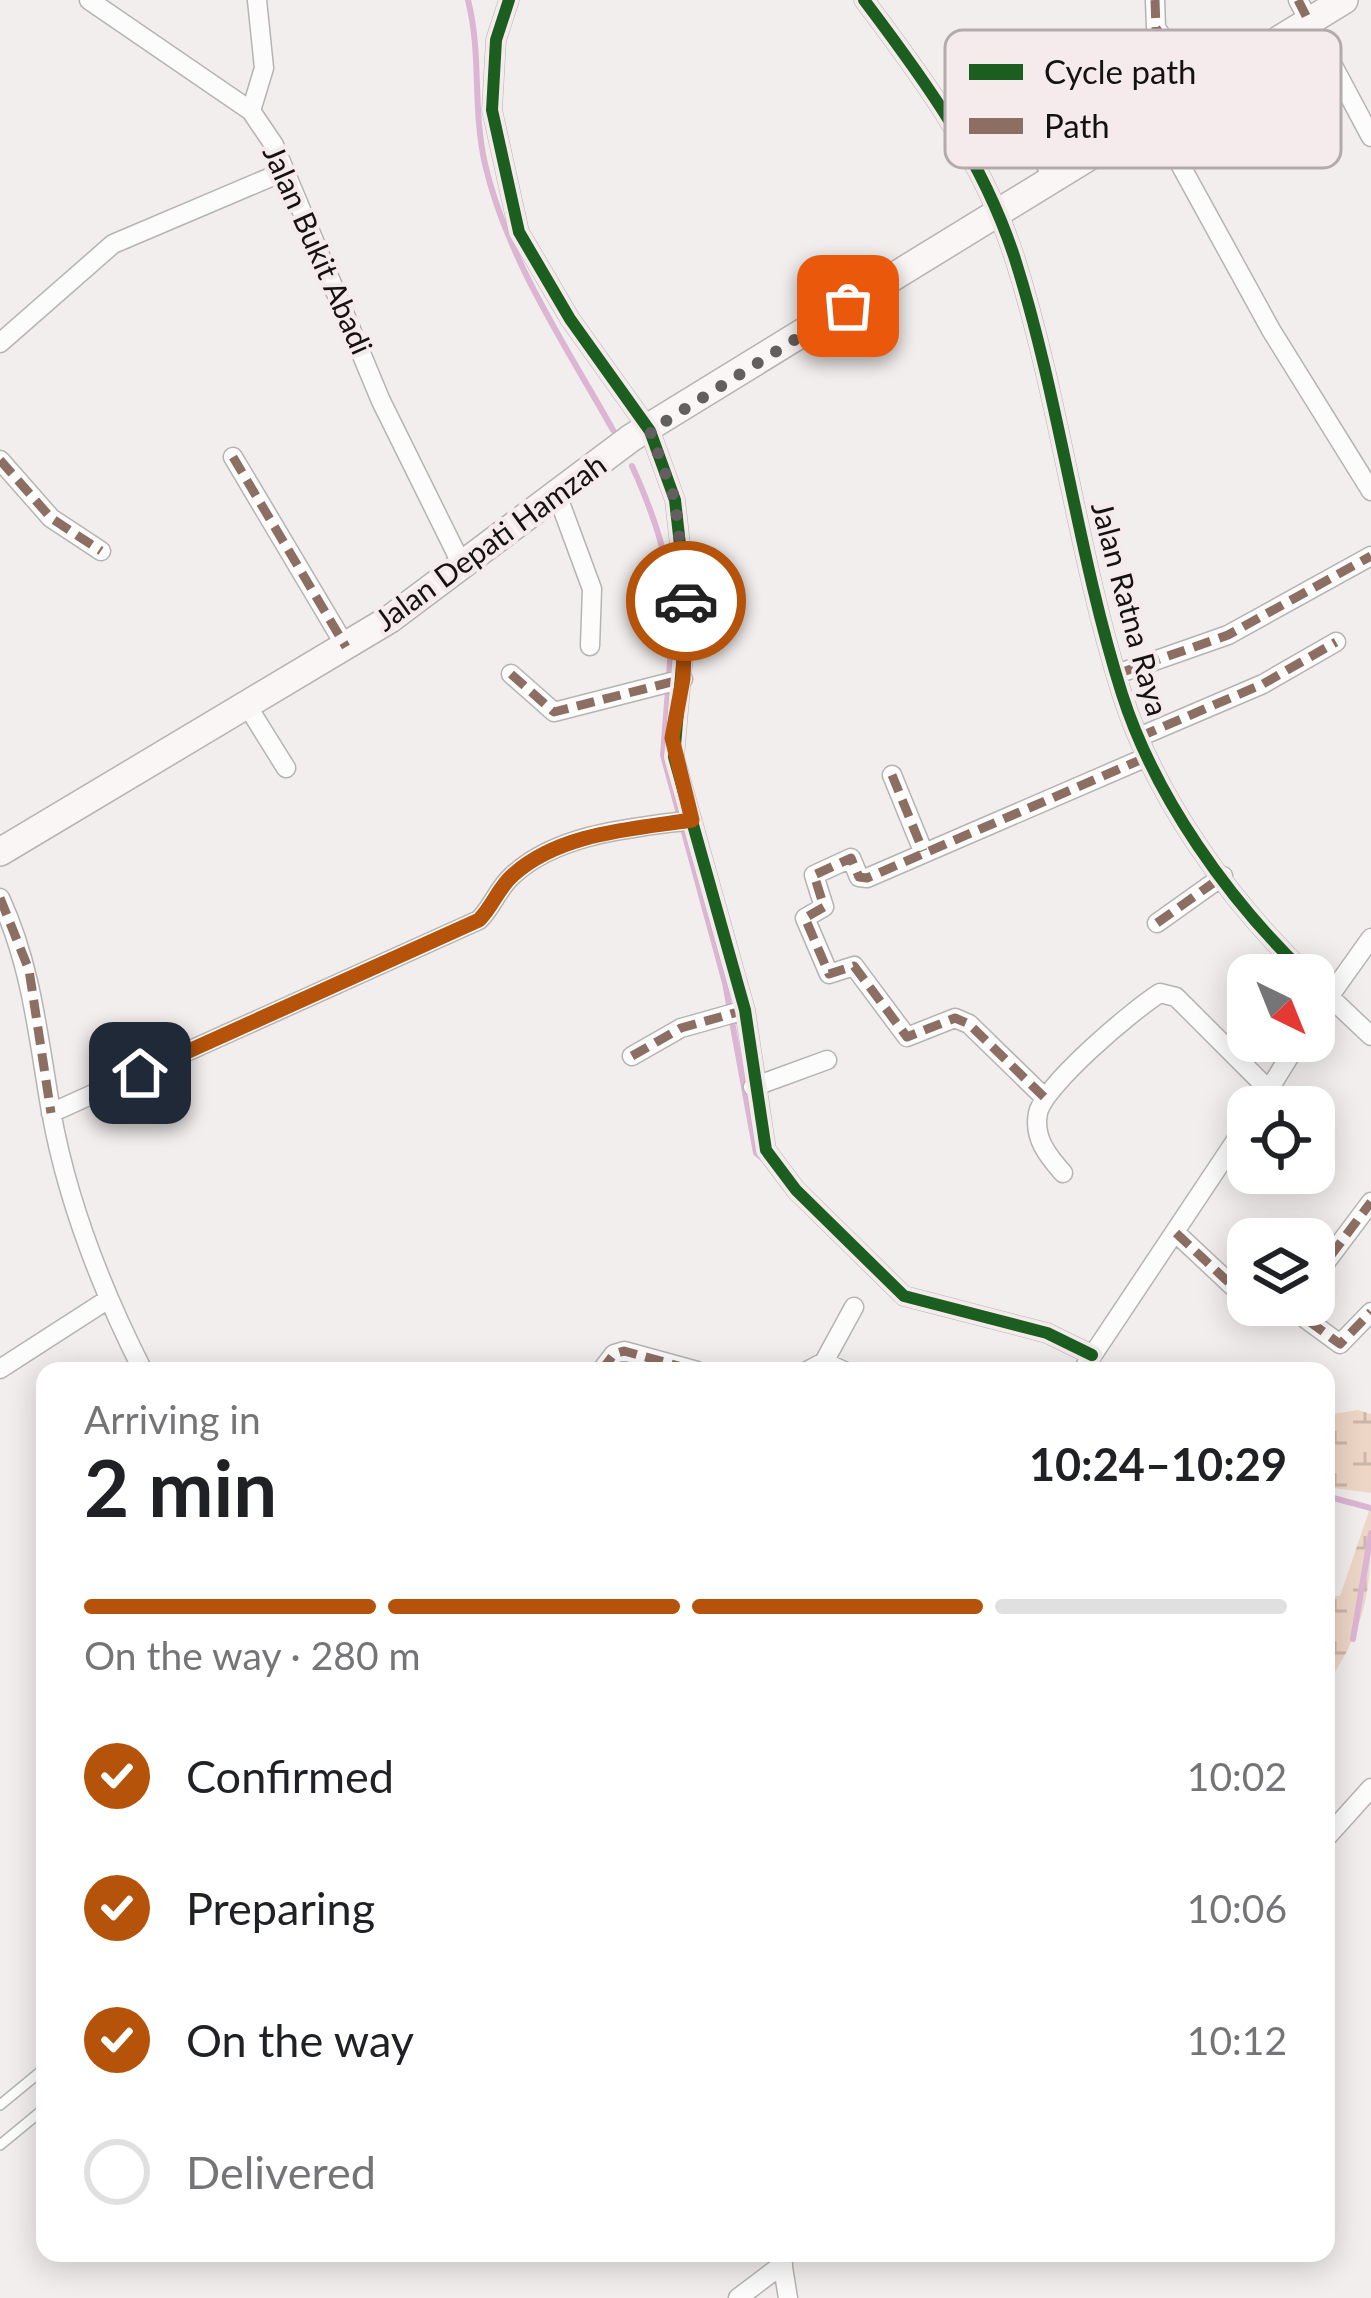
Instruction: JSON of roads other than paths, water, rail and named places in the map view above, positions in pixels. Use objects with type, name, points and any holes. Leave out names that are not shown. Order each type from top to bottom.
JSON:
[{"type":"main road","name":"Jalan Depati Hamzah","points":[[1276,30],[1303,10],[1344,0]]},
{"type":"main road","name":"Jalan Depati Hamzah","points":[[0,852],[346,647],[463,567],[631,439],[1068,168]]},
{"type":"street","name":"Jalan Bukit Abadi","points":[[89,0],[250,111],[285,171],[381,400],[463,567]]},
{"type":"street","points":[[250,111],[264,68],[257,0]]},
{"type":"street","points":[[509,0],[496,40],[492,110],[519,232],[570,319],[650,431],[675,500],[687,607],[672,738],[688,820],[738,1012],[760,1132],[776,1165],[904,1296],[1047,1333],[1085,1362]]},
{"type":"street","name":"Jalan Ratna Raya","points":[[864,0],[945,112]]},
{"type":"street","points":[[1155,0],[1157,30]]},
{"type":"street","points":[[1341,81],[1371,137]]},
{"type":"street","name":"Jalan Ratna Raya","points":[[978,168],[1015,260],[1117,674],[1139,737],[1223,876],[1288,954]]},
{"type":"street","points":[[1048,168],[1053,177]]},
{"type":"street","points":[[1182,168],[1271,330],[1371,491]]},
{"type":"street","points":[[0,343],[112,244],[285,171]]},
{"type":"street","points":[[232,457],[346,647]]},
{"type":"street","points":[[0,460],[51,518],[101,551]]},
{"type":"street","points":[[558,497],[592,590],[590,646]]},
{"type":"street","points":[[1117,674],[1228,635],[1371,556]]},
{"type":"street","points":[[1139,737],[1263,684],[1336,642]]},
{"type":"street","points":[[511,674],[554,712],[678,679]]},
{"type":"street","points":[[248,707],[286,768]]},
{"type":"street","points":[[1044,1097],[969,1024],[956,1018],[907,1037],[854,966],[829,974],[807,929],[806,918],[824,907],[814,875],[851,858],[859,877],[867,878],[1147,757]]},
{"type":"street","points":[[892,775],[923,851]]},
{"type":"street","points":[[51,1113],[479,920],[501,886],[542,854],[573,841],[688,820]]},
{"type":"street","points":[[1157,923],[1223,876]]},
{"type":"street","points":[[0,898],[29,970],[51,1113],[107,1300],[138,1362]]},
{"type":"street","points":[[1335,975],[1371,938]]},
{"type":"street","points":[[1063,1173],[1043,1150],[1037,1128],[1044,1097],[1160,994],[1176,997],[1265,1086]]},
{"type":"street","points":[[1335,1002],[1371,1036]]},
{"type":"street","points":[[632,1056],[709,1019],[738,1012]]},
{"type":"street","points":[[753,1087],[827,1060]]},
{"type":"street","points":[[1087,1362],[1227,1154]]},
{"type":"street","points":[[1335,1250],[1371,1202]]},
{"type":"street","points":[[1176,1233],[1227,1281]]},
{"type":"street","points":[[0,1369],[107,1300]]},
{"type":"street","points":[[818,1362],[854,1307]]},
{"type":"street","points":[[1317,1326],[1340,1344],[1371,1312]]},
{"type":"street","points":[[608,1362],[624,1352],[662,1362]]},
{"type":"street","points":[[1335,1828],[1371,1788]]},
{"type":"street","points":[[738,2298],[778,2262]]},
{"type":"street","points":[[783,2262],[788,2298]]},
{"type":"lane","points":[[0,2105],[36,2075]]},
{"type":"lane","points":[[0,2145],[36,2115]]},
{"type":"waterway","points":[[468,0],[481,143],[495,199],[523,268],[613,430]]},
{"type":"waterway","points":[[632,466],[667,568],[669,676]]},
{"type":"waterway","points":[[668,690],[663,755],[725,983],[756,1153],[762,1158]]},
{"type":"waterway","points":[[1335,1498],[1371,1508]]},
{"type":"waterway","points":[[1353,1639],[1371,1533]]}]
